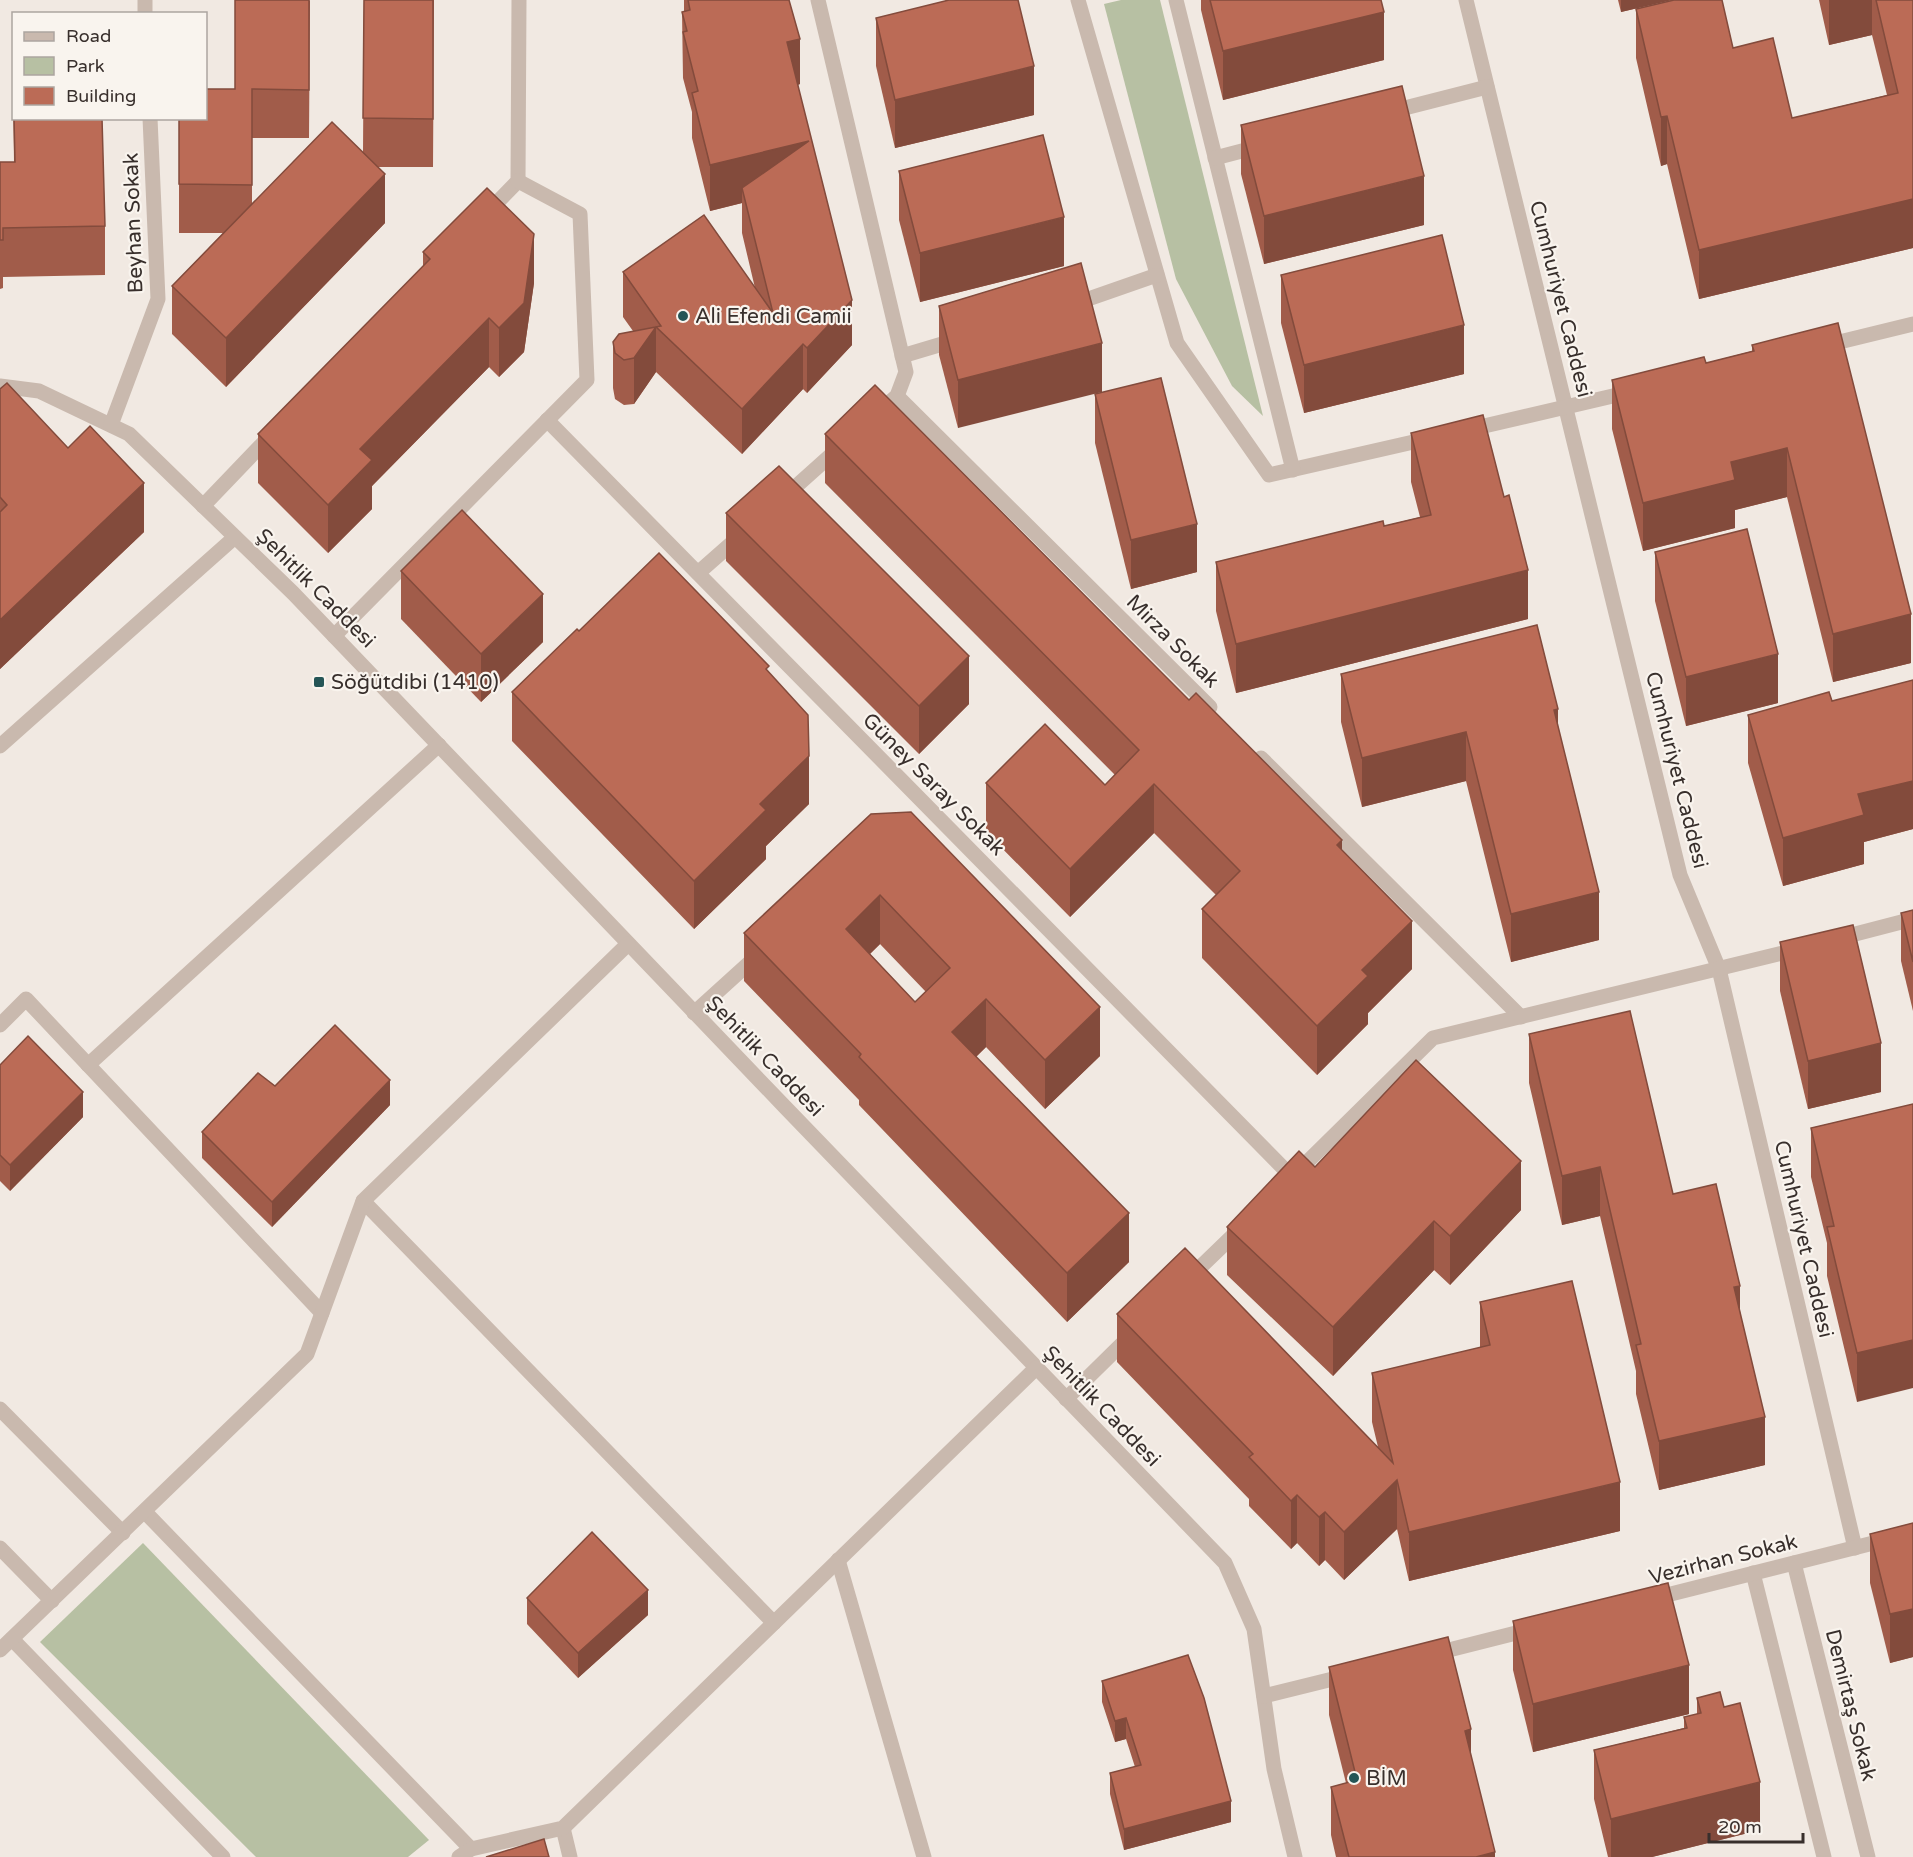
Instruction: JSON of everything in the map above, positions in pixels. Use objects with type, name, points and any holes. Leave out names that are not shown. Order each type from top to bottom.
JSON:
[{"type":"street","points":[[477,224],[518,181],[519,0]]},
{"type":"street","points":[[818,0],[906,372],[897,396],[880,411]]},
{"type":"street","points":[[1078,0],[1177,343],[1269,475],[1647,388]]},
{"type":"street","points":[[1176,0],[1293,470]]},
{"type":"street","name":"Cumhuriyet Caddesi","points":[[1466,0],[1680,875],[1719,969],[1855,1548]]},
{"type":"street","points":[[1374,116],[1487,87]]},
{"type":"street","name":"Beyhan Sokak","points":[[111,425],[158,299],[150,120]]},
{"type":"street","points":[[1215,158],[1272,143]]},
{"type":"street","points":[[334,636],[587,380],[580,213],[518,181]]},
{"type":"street","points":[[1053,310],[1157,275]]},
{"type":"street","points":[[1809,349],[1913,324]]},
{"type":"street","points":[[902,356],[978,333]]},
{"type":"street","name":"Şehitlik Caddesi","points":[[0,386],[39,391],[129,434],[334,636],[1225,1563],[1254,1629],[1274,1769],[1295,1857]]},
{"type":"street","name":"Mirza Sokak","points":[[897,396],[1217,715]]},
{"type":"street","points":[[203,506],[286,420]]},
{"type":"street","name":"Güney Saray Sokak","points":[[547,420],[698,573],[919,807],[1288,1181],[1433,1038],[1521,1017]]},
{"type":"street","points":[[776,504],[854,435]]},
{"type":"street","points":[[698,573],[750,527]]},
{"type":"street","points":[[0,746],[235,537]]},
{"type":"street","points":[[88,1065],[439,745]]},
{"type":"street","points":[[1251,748],[1521,1017],[1913,919]]},
{"type":"street","points":[[0,1650],[307,1354],[363,1201],[628,944]]},
{"type":"street","points":[[694,1013],[765,948]]},
{"type":"street","points":[[0,1025],[26,999],[322,1313]]},
{"type":"street","points":[[363,1201],[774,1623]]},
{"type":"street","points":[[1175,1292],[1250,1218]]},
{"type":"street","points":[[1066,1399],[1142,1325]]},
{"type":"street","points":[[145,1512],[465,1853],[563,1828],[1036,1368]]},
{"type":"street","points":[[0,1409],[123,1533]]},
{"type":"street","name":"Vezirhan Sokak","points":[[1640,1602],[1913,1533]]},
{"type":"street","points":[[0,1548],[52,1601]]},
{"type":"street","points":[[838,1560],[924,1857]]},
{"type":"street","name":"Demirtaş Sokak","points":[[1794,1563],[1868,1857]]},
{"type":"street","points":[[1754,1573],[1824,1857]]},
{"type":"street","points":[[1423,1656],[1548,1625]]},
{"type":"street","points":[[12,1639],[223,1857]]},
{"type":"street","points":[[1264,1696],[1366,1671]]},
{"type":"street","points":[[563,1828],[570,1857]]},
{"type":"green space","points":[[1121,0],[1160,0],[1263,416],[1232,386],[1176,279],[1104,4]]},
{"type":"green space","points":[[143,1543],[429,1840],[408,1857],[256,1857],[40,1642]]},
{"type":"building","points":[[235,0],[309,0],[309,90],[252,89],[252,185],[179,184],[179,120],[207,120],[207,89],[235,89]]},
{"type":"building","points":[[364,0],[433,0],[433,119],[363,118]]},
{"type":"building","points":[[688,0],[789,0],[800,39],[787,42],[852,300],[807,348],[803,344],[742,409],[656,327],[634,358],[624,360],[615,353],[613,342],[619,334],[661,326],[623,272],[704,215],[773,313],[742,188],[809,141],[710,165],[692,93],[698,91],[683,32],[687,31],[682,12],[690,10]]},
{"type":"building","points":[[949,0],[1018,0],[1034,66],[895,100],[876,18]]},
{"type":"building","points":[[1210,0],[1381,0],[1384,12],[1223,51]]},
{"type":"building","points":[[1674,0],[1722,0],[1733,48],[1773,38],[1792,118],[1898,93],[1876,0],[1913,0],[1913,199],[1699,250],[1667,116],[1661,117],[1636,9]]},
{"type":"building","points":[[1402,86],[1424,176],[1264,216],[1241,125]]},
{"type":"building","points":[[14,120],[102,120],[105,226],[3,228],[3,240],[0,240],[0,162],[15,162]]},
{"type":"building","points":[[332,122],[385,174],[226,338],[172,286]]},
{"type":"building","points":[[1043,135],[1064,217],[920,253],[899,171]]},
{"type":"building","points":[[487,188],[534,234],[524,303],[499,328],[489,318],[360,449],[372,460],[328,505],[258,434],[430,259],[423,252]]},
{"type":"building","points":[[1442,235],[1464,325],[1304,365],[1281,275]]},
{"type":"building","points":[[1081,263],[1102,343],[958,380],[939,306]]},
{"type":"building","points":[[1838,323],[1911,614],[1833,634],[1787,448],[1731,462],[1735,480],[1643,503],[1612,380],[1704,357],[1706,363],[1754,351],[1752,345]]},
{"type":"building","points":[[1161,378],[1197,524],[1131,540],[1095,394]]},
{"type":"building","points":[[7,383],[68,448],[90,426],[144,483],[0,620],[0,512],[7,505],[0,497],[0,389]]},
{"type":"building","points":[[875,385],[1189,700],[1196,693],[1342,840],[1337,845],[1412,921],[1362,970],[1368,976],[1317,1026],[1202,909],[1240,871],[1154,784],[1070,869],[986,783],[1045,724],[1105,785],[1139,750],[825,434]]},
{"type":"building","points":[[1483,415],[1504,497],[1509,495],[1528,570],[1236,644],[1216,562],[1383,521],[1384,526],[1431,515],[1411,433]]},
{"type":"building","points":[[779,466],[969,656],[919,706],[726,513]]},
{"type":"building","points":[[462,510],[543,594],[481,654],[401,571]]},
{"type":"building","points":[[1747,529],[1778,654],[1686,677],[1655,552]]},
{"type":"building","points":[[659,553],[769,666],[766,669],[808,715],[809,756],[760,804],[766,810],[694,881],[512,692]]},
{"type":"building","points":[[1537,625],[1558,709],[1554,710],[1599,892],[1511,914],[1466,732],[1362,758],[1341,674]]},
{"type":"building","points":[[1913,680],[1913,781],[1858,794],[1864,815],[1783,838],[1748,715],[1829,692],[1832,701]]},
{"type":"building","points":[[911,812],[1100,1007],[1045,1060],[986,999],[952,1032],[1129,1213],[1067,1273],[859,1057],[861,1054],[744,933],[871,814]],"holes":[[[880,895],[950,968],[915,1002],[846,929]]]},
{"type":"building","points":[[1913,910],[1913,962],[1901,913]]},
{"type":"building","points":[[1853,925],[1881,1043],[1808,1061],[1780,942]]},
{"type":"building","points":[[1630,1011],[1673,1194],[1716,1184],[1740,1286],[1734,1287],[1765,1417],[1659,1441],[1636,1345],[1641,1344],[1600,1167],[1562,1176],[1529,1034]]},
{"type":"building","points":[[335,1025],[390,1080],[272,1202],[202,1132],[258,1073],[275,1086]]},
{"type":"building","points":[[28,1036],[83,1092],[10,1165],[0,1155],[0,1065]]},
{"type":"building","points":[[1416,1060],[1521,1161],[1450,1236],[1434,1221],[1333,1327],[1227,1227],[1299,1151],[1315,1167]]},
{"type":"building","points":[[1913,1104],[1913,1340],[1857,1353],[1827,1227],[1834,1226],[1811,1128]]},
{"type":"building","points":[[1185,1248],[1393,1463],[1372,1373],[1490,1345],[1480,1302],[1572,1281],[1620,1482],[1409,1532],[1397,1480],[1344,1532],[1325,1512],[1319,1517],[1297,1495],[1291,1501],[1249,1457],[1253,1454],[1117,1314]]},
{"type":"building","points":[[1913,1523],[1913,1609],[1890,1614],[1870,1534]]},
{"type":"building","points":[[592,1532],[648,1590],[578,1653],[527,1598]]},
{"type":"building","points":[[1668,1583],[1689,1665],[1533,1704],[1513,1621]]},
{"type":"building","points":[[1448,1637],[1471,1729],[1465,1731],[1495,1852],[1476,1857],[1349,1857],[1331,1787],[1357,1780],[1329,1667]]},
{"type":"building","points":[[1188,1655],[1204,1698],[1231,1801],[1124,1829],[1110,1773],[1141,1765],[1126,1718],[1115,1721],[1102,1681]]},
{"type":"building","points":[[1720,1692],[1724,1707],[1740,1703],[1760,1782],[1611,1819],[1594,1750],[1687,1728],[1684,1717],[1701,1713],[1697,1698]]},
{"type":"building","points":[[544,1839],[549,1857],[486,1857]]},
{"type":"place","name":"Ali Efendi Camii","points":[[683,316]]},
{"type":"place","name":"Söğütdibi (1410)","points":[[319,682]]},
{"type":"place","name":"BİM","points":[[1354,1778]]}]
